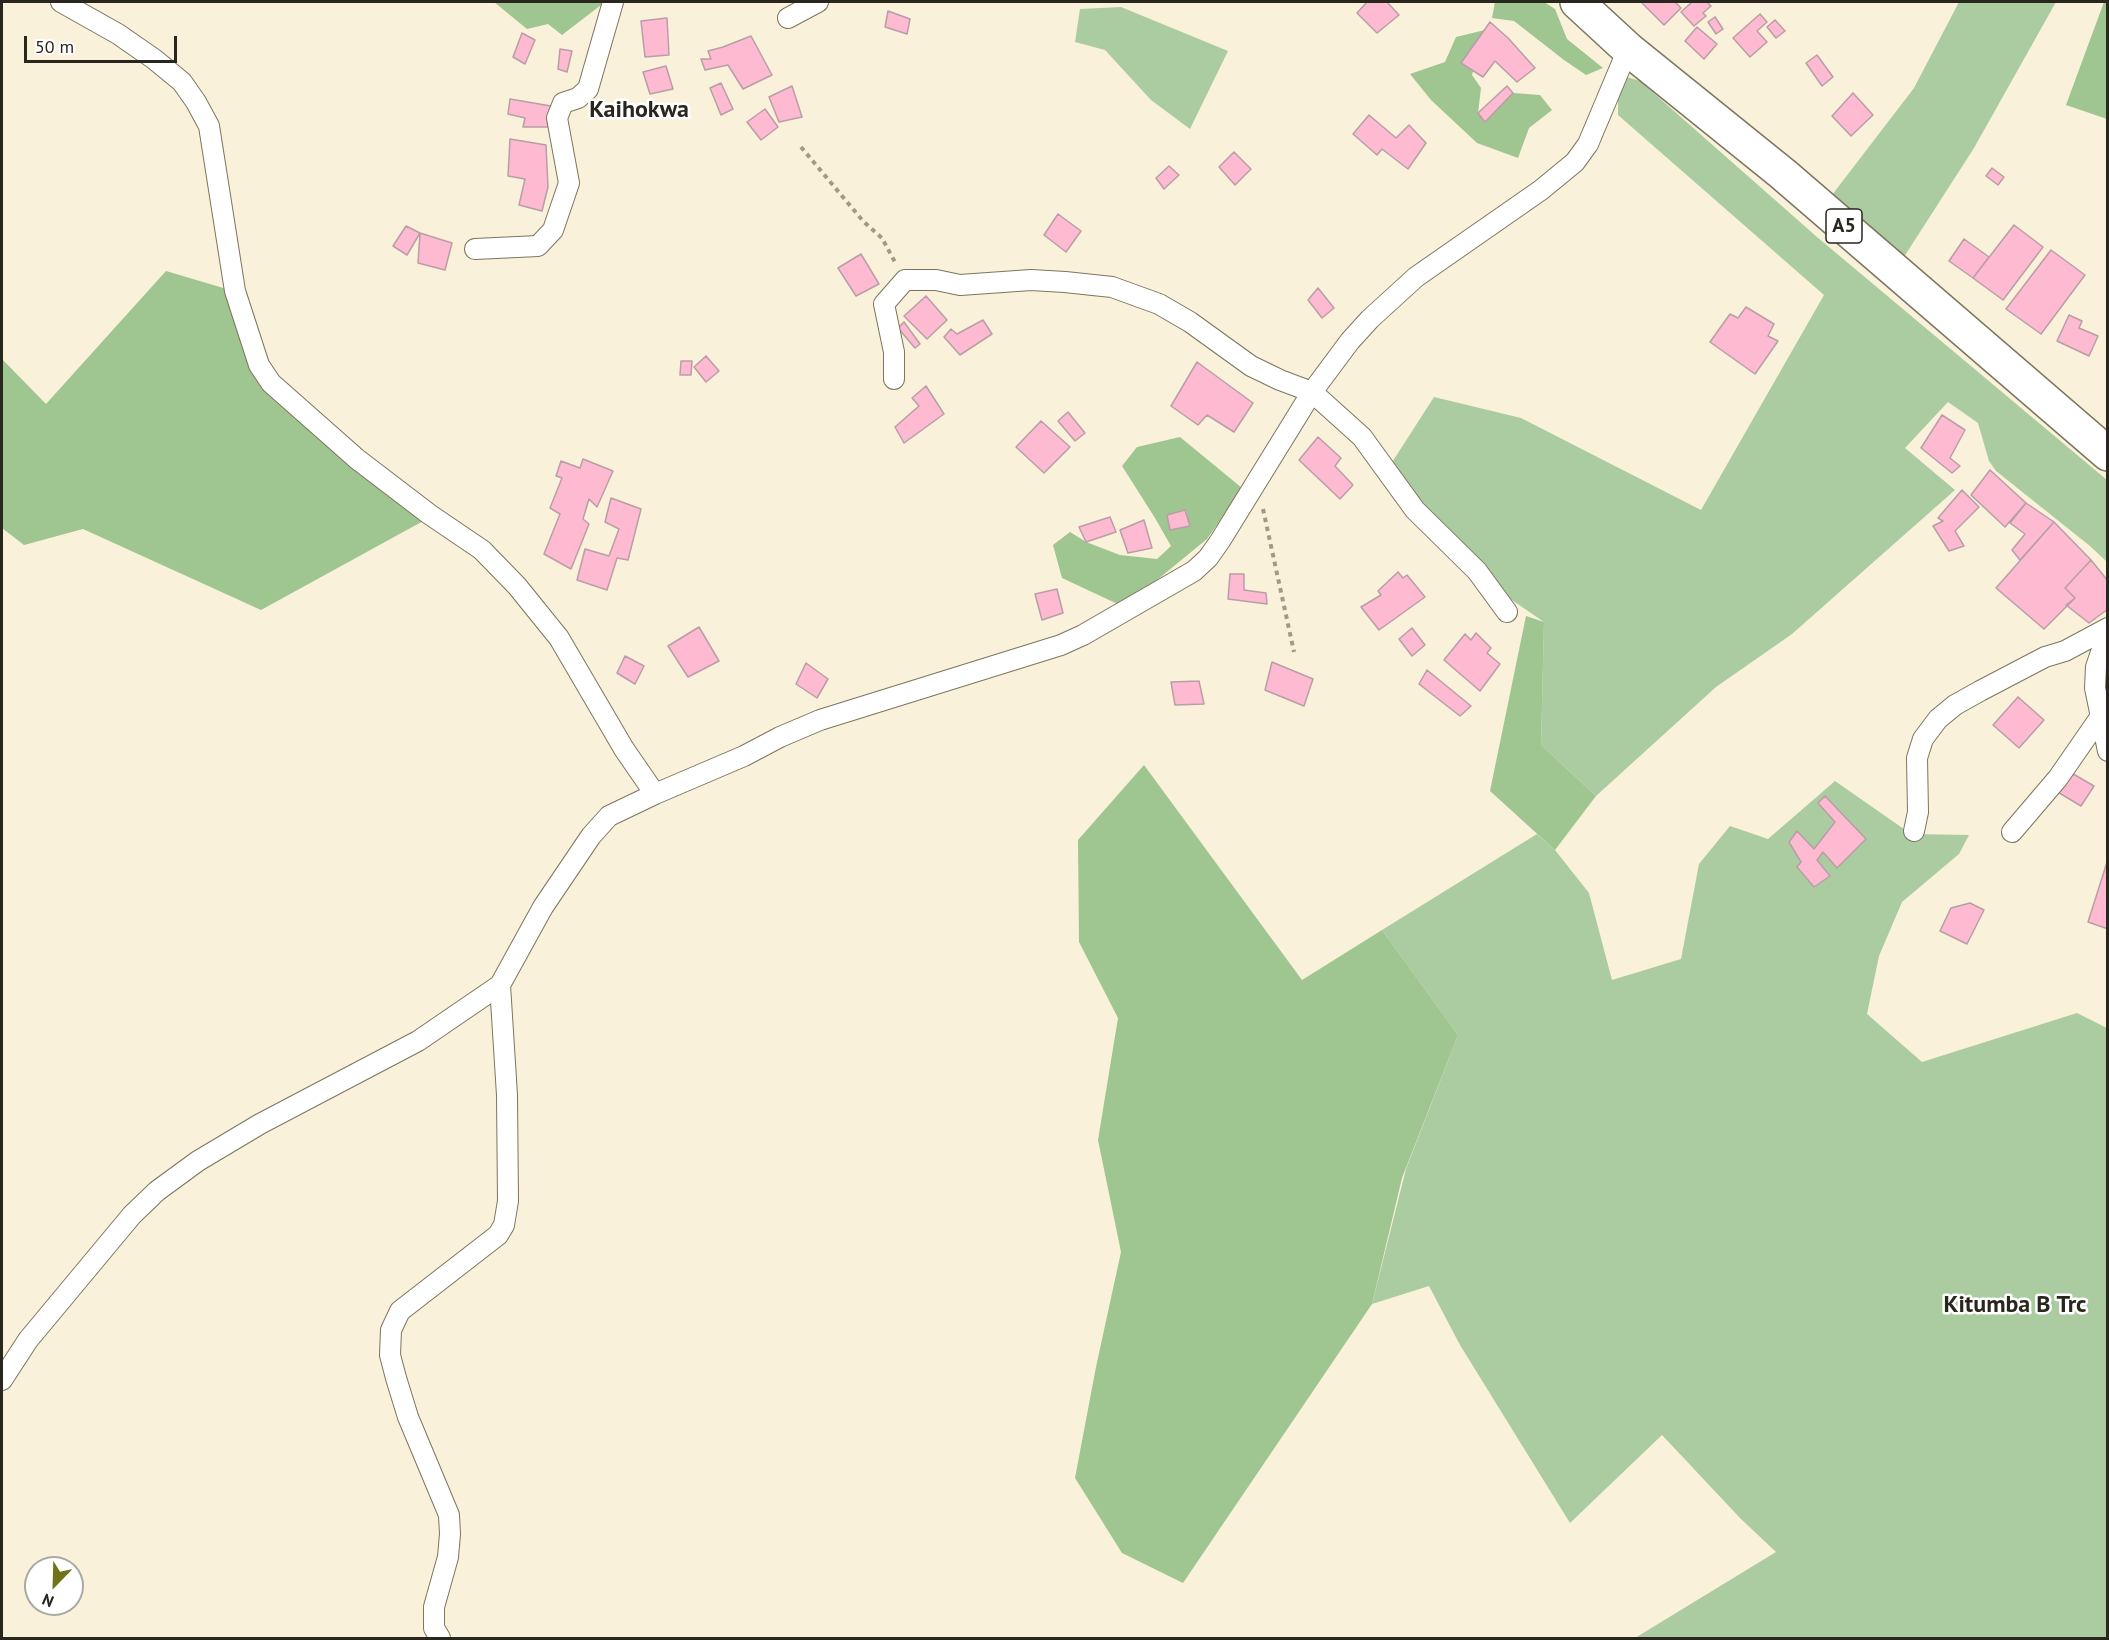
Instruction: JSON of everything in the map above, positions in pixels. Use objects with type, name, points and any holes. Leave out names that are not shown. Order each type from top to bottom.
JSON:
[{"type":"highway","name":"A5","points":[[1577,2],[1628,49],[1783,174],[2108,454]]},
{"type":"street","points":[[61,2],[118,34],[154,59],[182,82],[196,102],[209,126],[235,291],[259,365],[271,383],[357,459],[429,514],[482,550],[517,586],[559,638],[589,692],[655,794]]},
{"type":"street","points":[[475,249],[538,246],[553,231],[559,207],[569,183],[557,118],[563,103],[578,98],[588,89],[613,2]]},
{"type":"street","points":[[788,18],[818,2]]},
{"type":"street","points":[[2,1380],[28,1340],[132,1215],[157,1191],[198,1161],[260,1124],[418,1041],[500,985],[543,907],[591,836],[609,816],[820,720],[1061,645],[1083,635],[1194,571],[1220,542],[1312,392],[1350,341],[1401,289],[1541,190],[1575,162],[1588,144],[1628,49]]},
{"type":"street","points":[[894,380],[894,352],[884,304],[905,280],[936,280],[960,285],[1031,279],[1112,287],[1159,304],[1190,321],[1251,366],[1312,392],[1362,437],[1415,510],[1477,571],[1507,612]]},
{"type":"street","points":[[2108,630],[2096,667],[2095,688],[2108,751]]},
{"type":"street","points":[[1914,831],[1917,812],[1917,758],[1923,738],[1938,719],[1955,705],[1980,690],[2045,657],[2065,651],[2108,630]]},
{"type":"street","points":[[2012,832],[2058,778],[2101,716]]},
{"type":"street","points":[[440,1638],[434,1628],[434,1607],[448,1557],[449,1515],[402,1398],[390,1355],[392,1330],[400,1311],[498,1235],[504,1225],[508,1201],[507,1095],[500,985]]},
{"type":"path","points":[[801,147],[863,221],[882,238],[905,280]]},
{"type":"path","points":[[1257,482],[1294,652]]},
{"type":"green space","points":[[494,2],[605,2],[562,35],[548,24],[527,29]]},
{"type":"green space","points":[[1495,2],[1544,2],[1555,9],[1567,39],[1603,68],[1586,75],[1514,21],[1492,18]]},
{"type":"green space","points":[[1959,2],[2056,2],[1974,148],[1902,260],[1832,195],[1914,88]]},
{"type":"green space","points":[[2104,2],[2108,2],[2107,119],[2066,105]]},
{"type":"green space","points":[[1121,7],[1228,51],[1190,129],[1151,100],[1105,50],[1075,42],[1080,9]]},
{"type":"green space","points":[[1485,30],[1472,75],[1481,88],[1478,113],[1485,122],[1513,93],[1540,95],[1552,110],[1529,128],[1518,158],[1477,143],[1431,100],[1410,74],[1445,62],[1456,37]]},
{"type":"green space","points":[[1627,77],[1640,81],[1817,237],[2107,480],[2107,562],[1996,471],[1989,461],[1978,423],[1948,402],[1905,448],[1955,490],[1792,634],[1716,687],[1596,796],[1541,745],[1544,622],[1490,585],[1389,467],[1434,397],[1521,418],[1701,510],[1824,295],[1618,115],[1618,82]]},
{"type":"green space","points":[[166,271],[230,290],[256,375],[425,520],[261,610],[83,529],[24,545],[2,528],[2,359],[46,404]]},
{"type":"green space","points":[[1180,437],[1242,488],[1207,539],[1124,607],[1062,578],[1053,545],[1070,532],[1086,542],[1120,555],[1157,559],[1171,546],[1122,466],[1137,447]]},
{"type":"green space","points":[[1526,616],[1544,622],[1541,745],[1596,796],[1555,850],[1490,791]]},
{"type":"green space","points":[[1144,765],[1302,980],[1382,930],[1458,1035],[1402,1178],[1372,1304],[1183,1583],[1122,1553],[1075,1478],[1121,1252],[1098,1140],[1118,1018],[1079,942],[1078,840]]},
{"type":"green space","points":[[1835,781],[1911,834],[1969,835],[1959,854],[1902,902],[1879,956],[1867,1014],[1922,1062],[2077,1013],[2107,1028],[2107,1638],[1635,1638],[1776,1552],[1740,1518],[1662,1435],[1570,1523],[1460,1345],[1429,1286],[1372,1304],[1406,1169],[1458,1035],[1382,930],[1537,834],[1555,850],[1589,893],[1612,980],[1681,959],[1699,864],[1730,826],[1768,839]]},
{"type":"building","points":[[1367,2],[1387,2],[1399,15],[1377,33],[1357,13]]},
{"type":"building","points":[[1643,2],[1675,2],[1681,8],[1664,25]]},
{"type":"building","points":[[1692,2],[1707,2],[1711,6],[1703,13],[1706,16],[1694,26],[1681,12]]},
{"type":"building","points":[[888,11],[910,19],[907,34],[885,27]]},
{"type":"building","points":[[1760,14],[1767,22],[1757,31],[1767,42],[1750,57],[1733,38]]},
{"type":"building","points":[[1715,17],[1723,29],[1716,34],[1708,22]]},
{"type":"building","points":[[667,18],[669,55],[645,57],[641,21]]},
{"type":"building","points":[[1775,20],[1785,31],[1776,38],[1767,27]]},
{"type":"building","points":[[1490,22],[1535,68],[1517,82],[1495,61],[1483,77],[1461,63]]},
{"type":"building","points":[[1697,27],[1717,44],[1704,59],[1685,41]]},
{"type":"building","points":[[522,33],[535,40],[525,64],[513,57]]},
{"type":"building","points":[[751,36],[772,75],[743,89],[728,65],[705,70],[701,59],[711,59],[708,51]]},
{"type":"building","points":[[560,49],[572,51],[567,72],[558,69]]},
{"type":"building","points":[[1817,55],[1833,77],[1822,86],[1806,63]]},
{"type":"building","points":[[666,66],[673,89],[650,94],[643,72]]},
{"type":"building","points":[[721,83],[733,109],[721,115],[710,88]]},
{"type":"building","points":[[792,86],[802,117],[779,122],[769,97]]},
{"type":"building","points":[[1507,86],[1513,93],[1485,122],[1478,113]]},
{"type":"building","points":[[1853,93],[1873,115],[1851,136],[1832,116]]},
{"type":"building","points":[[510,99],[551,106],[548,127],[523,127],[525,118],[508,114]]},
{"type":"building","points":[[765,109],[778,127],[761,140],[747,122]]},
{"type":"building","points":[[1369,115],[1396,138],[1409,125],[1426,143],[1408,169],[1382,149],[1377,155],[1353,134]]},
{"type":"building","points":[[510,139],[546,145],[548,187],[542,211],[519,205],[525,179],[508,176]]},
{"type":"building","points":[[1234,152],[1251,169],[1235,185],[1219,167]]},
{"type":"building","points":[[1169,166],[1179,175],[1164,189],[1156,178]]},
{"type":"building","points":[[1992,168],[2004,177],[1998,185],[1986,176]]},
{"type":"building","points":[[1058,214],[1081,231],[1066,252],[1044,235]]},
{"type":"building","points":[[2014,225],[2043,247],[2003,300],[1973,278]]},
{"type":"building","points":[[406,226],[420,233],[407,255],[393,246]]},
{"type":"building","points":[[420,233],[452,243],[445,270],[418,263]]},
{"type":"building","points":[[1964,239],[1989,257],[1973,278],[1949,261]]},
{"type":"building","points":[[2051,250],[2085,275],[2041,334],[2006,309]]},
{"type":"building","points":[[861,254],[879,284],[856,296],[838,268]]},
{"type":"building","points":[[1318,288],[1334,308],[1322,318],[1308,300]]},
{"type":"building","points":[[926,296],[947,320],[927,339],[904,316]]},
{"type":"building","points":[[1746,307],[1774,324],[1768,336],[1778,341],[1755,374],[1710,342],[1730,314],[1738,318]]},
{"type":"building","points":[[2069,315],[2082,321],[2079,328],[2098,336],[2089,356],[2057,341]]},
{"type":"building","points":[[983,320],[992,334],[960,355],[944,337],[951,329],[957,334]]},
{"type":"building","points":[[904,322],[920,344],[915,348],[898,328]]},
{"type":"building","points":[[706,356],[719,371],[706,382],[694,367]]},
{"type":"building","points":[[681,361],[692,361],[691,375],[680,375]]},
{"type":"building","points":[[1197,362],[1253,403],[1234,432],[1207,415],[1198,425],[1171,406]]},
{"type":"building","points":[[926,386],[944,414],[904,443],[895,427],[919,406],[912,398]]},
{"type":"building","points":[[1068,412],[1085,433],[1075,441],[1058,421]]},
{"type":"building","points":[[1942,415],[1965,430],[1950,458],[1960,466],[1952,473],[1921,448]]},
{"type":"building","points":[[1041,421],[1070,447],[1044,473],[1016,447]]},
{"type":"building","points":[[1318,437],[1341,458],[1335,466],[1353,485],[1340,499],[1299,460]]},
{"type":"building","points":[[583,459],[613,471],[597,507],[589,499],[583,519],[589,524],[571,569],[544,554],[560,514],[550,508],[562,478],[556,476],[561,461],[580,468]]},
{"type":"building","points":[[1990,470],[2026,503],[2005,527],[1971,495]]},
{"type":"building","points":[[1962,490],[1979,507],[1955,531],[1964,546],[1949,551],[1933,526],[1943,521],[1938,518]]},
{"type":"building","points":[[611,498],[641,509],[628,560],[617,558],[607,590],[577,580],[585,549],[609,556],[619,529],[605,522]]},
{"type":"building","points":[[2026,503],[2054,522],[2020,560],[2012,550],[2025,534],[2010,523]]},
{"type":"building","points":[[1185,510],[1190,526],[1170,530],[1167,515]]},
{"type":"building","points":[[1110,517],[1116,532],[1086,542],[1079,527]]},
{"type":"building","points":[[1144,520],[1152,548],[1128,553],[1120,530]]},
{"type":"building","points":[[2054,522],[2091,560],[2065,588],[2075,598],[2044,629],[1996,588]]},
{"type":"building","points":[[2091,560],[2108,581],[2108,609],[2089,623],[2066,605],[2075,598],[2065,588]]},
{"type":"building","points":[[1398,572],[1403,578],[1407,575],[1425,597],[1379,630],[1361,607],[1381,595],[1378,591]]},
{"type":"building","points":[[1230,574],[1244,574],[1244,590],[1266,593],[1267,604],[1228,599]]},
{"type":"building","points":[[1057,589],[1063,613],[1042,620],[1035,594]]},
{"type":"building","points":[[699,627],[719,661],[688,677],[668,646]]},
{"type":"building","points":[[1412,628],[1425,645],[1412,656],[1399,639]]},
{"type":"building","points":[[1476,633],[1491,648],[1487,653],[1500,664],[1480,691],[1444,660],[1465,634],[1471,640]]},
{"type":"building","points":[[625,656],[644,666],[635,684],[617,673]]},
{"type":"building","points":[[1272,662],[1313,679],[1304,706],[1265,690]]},
{"type":"building","points":[[806,663],[828,679],[817,698],[796,684]]},
{"type":"building","points":[[1427,670],[1471,706],[1460,716],[1419,684]]},
{"type":"building","points":[[1199,681],[1204,704],[1175,705],[1171,682]]},
{"type":"building","points":[[2018,697],[2044,720],[2019,748],[1993,725]]},
{"type":"building","points":[[2068,771],[2094,786],[2081,806],[2056,791]]},
{"type":"building","points":[[1825,796],[1866,839],[1837,868],[1823,852],[1817,860],[1830,876],[1814,887],[1797,867],[1801,862],[1789,842],[1797,831],[1814,849],[1835,822],[1818,803]]},
{"type":"building","points":[[2108,859],[2108,929],[2088,922]]},
{"type":"building","points":[[1970,903],[1984,910],[1967,944],[1940,931],[1951,908]]},
{"type":"district","name":"Kaihokwa","points":[[639,110]]},
{"type":"district","name":"Kitumba B Trc","points":[[2015,1305]]}]
